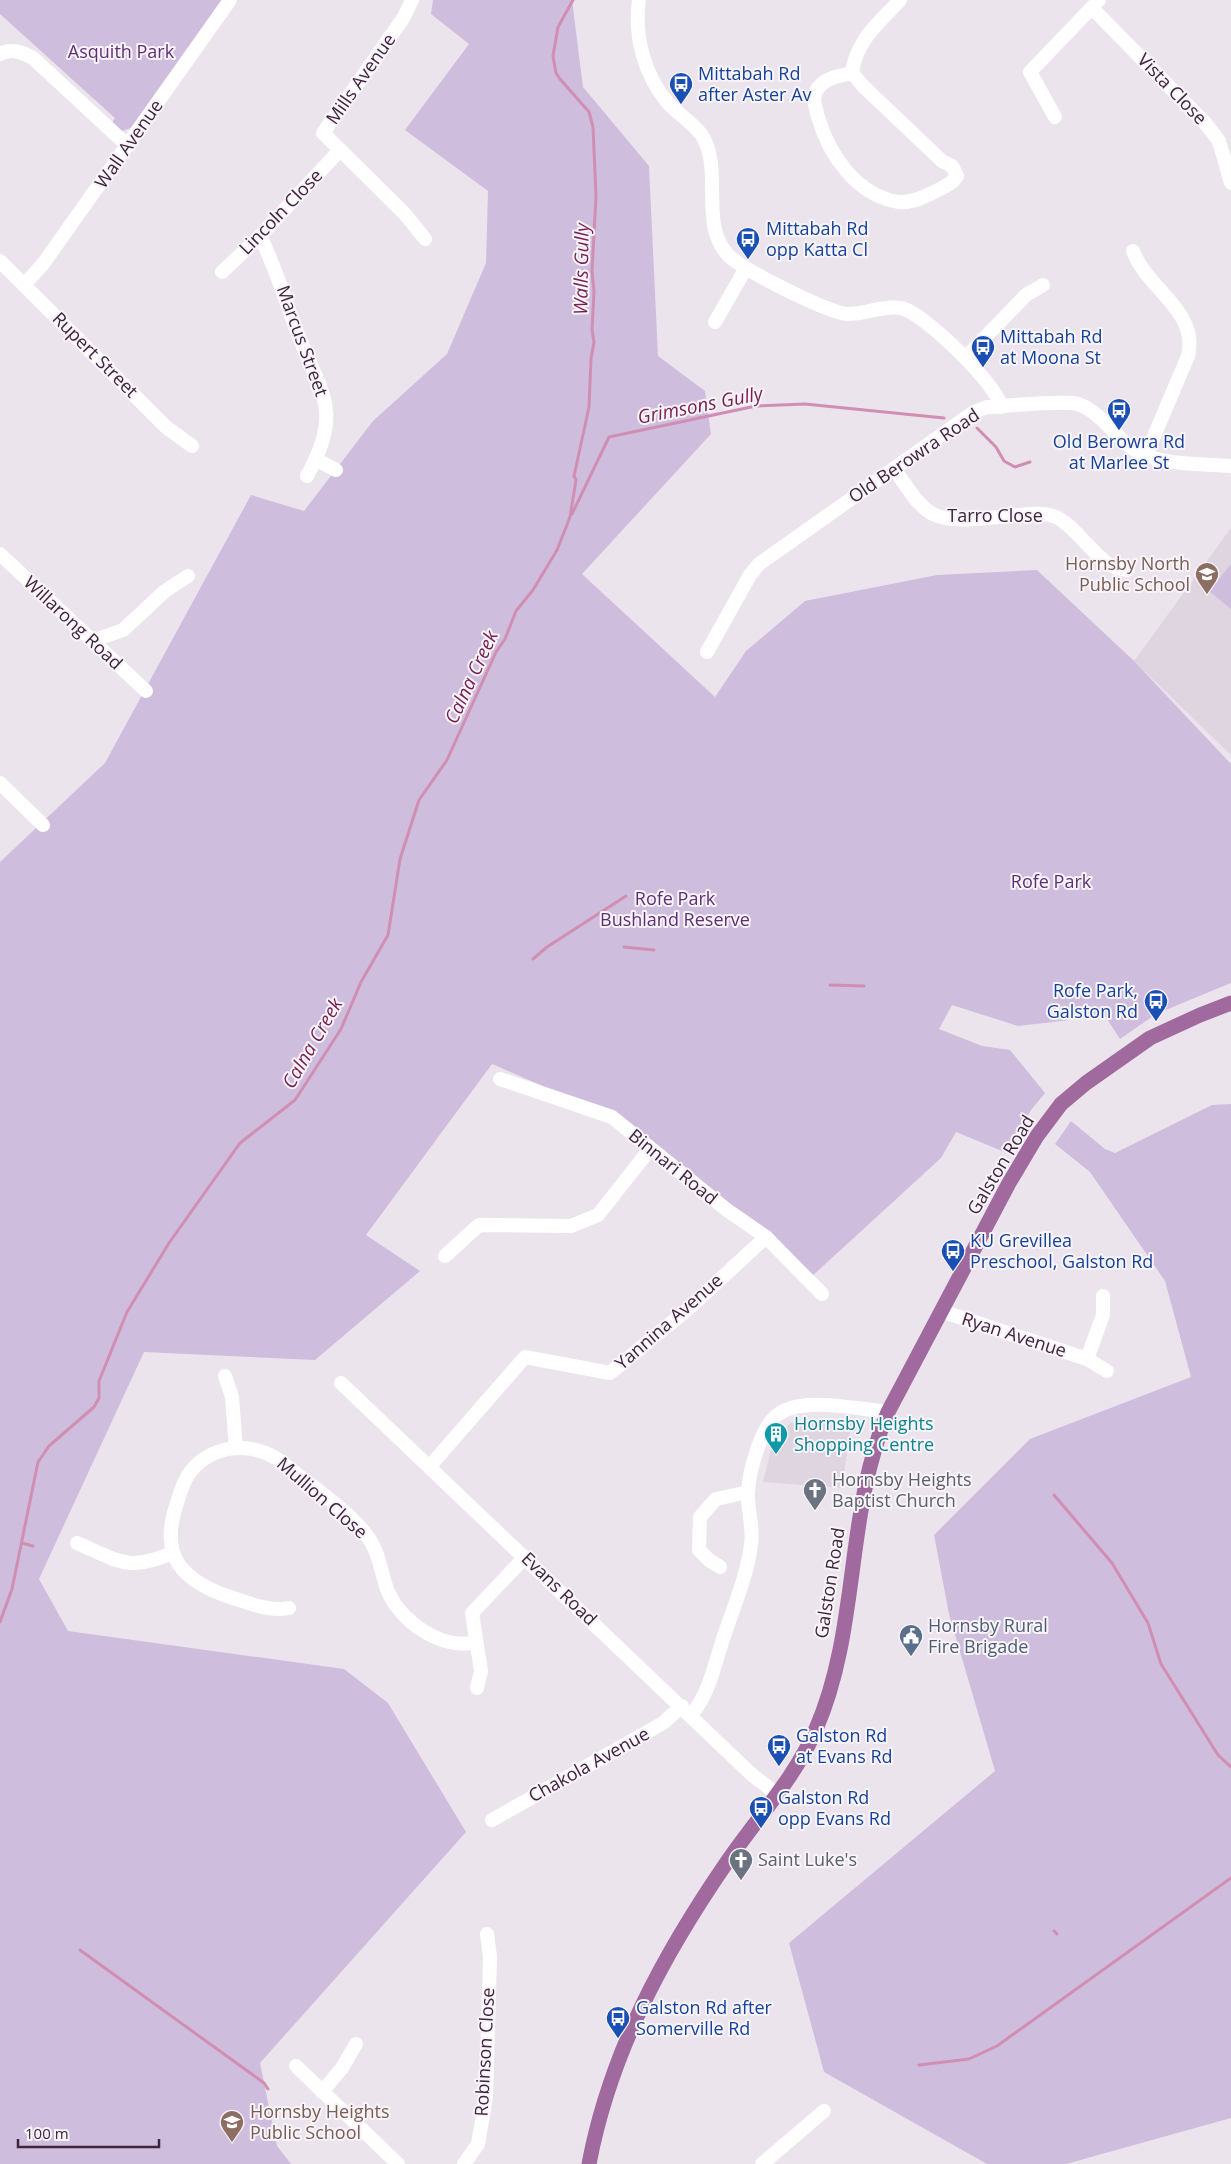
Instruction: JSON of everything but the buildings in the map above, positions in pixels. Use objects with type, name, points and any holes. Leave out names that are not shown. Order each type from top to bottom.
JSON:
[{"type":"main road","name":"Galston Road","points":[[589,2164],[606,2097],[634,2021],[654,1979],[707,1891],[800,1761],[826,1704],[838,1656],[866,1478],[875,1441],[941,1310],[1021,1163],[1061,1104],[1086,1083],[1150,1038],[1200,1014],[1231,1003]]},
{"type":"street","name":"Wall Avenue","points":[[24,285],[43,264],[230,0]]},
{"type":"street","name":"Mills Avenue","points":[[412,0],[404,18],[323,133],[339,151],[405,214],[425,239]]},
{"type":"street","points":[[639,0],[640,44],[650,74],[667,102],[700,134],[704,141],[710,162],[716,233],[719,242],[731,258],[746,268],[834,311],[859,314],[892,307],[918,315],[965,358],[993,388],[1000,399],[1001,407]]},
{"type":"street","points":[[852,73],[830,78],[818,88],[814,103],[824,136],[843,168],[874,192],[892,200],[907,202],[920,198],[955,180],[956,172],[952,166],[942,161],[864,88],[852,73],[854,56],[864,38],[900,0]]},
{"type":"street","points":[[1055,117],[1030,72],[1096,4]]},
{"type":"street","name":"Vista Close","points":[[1096,4],[1206,124],[1219,141],[1231,183]]},
{"type":"street","points":[[0,54],[7,50],[33,58],[128,146]]},
{"type":"street","name":"Lincoln Close","points":[[222,272],[260,236],[339,151]]},
{"type":"street","name":"Marcus Street","points":[[260,236],[275,266],[296,329],[323,390],[327,422],[321,451],[308,476]]},
{"type":"street","points":[[1133,251],[1145,274],[1183,317],[1191,339],[1188,356],[1146,455]]},
{"type":"street","name":"Rupert Street","points":[[0,261],[166,427],[192,446]]},
{"type":"street","points":[[715,322],[746,268]]},
{"type":"street","points":[[965,358],[1026,295],[1042,285]]},
{"type":"street","name":"Old Berowra Road","points":[[707,652],[750,575],[759,564],[974,412],[987,407],[1079,404],[1094,414],[1129,446],[1146,455],[1168,461],[1231,466]]},
{"type":"street","points":[[316,460],[336,470]]},
{"type":"street","name":"Tarro Close","points":[[894,469],[925,508],[937,516],[955,519],[1038,514],[1053,516],[1064,522],[1111,567],[1128,570]]},
{"type":"street","name":"Willarong Road","points":[[0,554],[146,691]]},
{"type":"street","points":[[92,640],[124,630],[165,591],[188,576]]},
{"type":"street","points":[[0,783],[43,825]]},
{"type":"street","name":"Binnari Road","points":[[500,1080],[612,1117],[650,1150],[766,1238],[822,1294]]},
{"type":"street","points":[[445,1256],[479,1225],[571,1226],[598,1215],[650,1150]]},
{"type":"street","name":"Yannina Avenue","points":[[430,1466],[525,1357],[610,1373],[688,1309],[766,1238]]},
{"type":"street","name":"Ryan Avenue","points":[[1086,1359],[1103,1315],[1103,1296]]},
{"type":"street","name":"Ryan Avenue","points":[[941,1310],[1086,1359],[1107,1371]]},
{"type":"street","points":[[225,1376],[232,1397],[236,1448]]},
{"type":"street","name":"Evans Road","points":[[341,1383],[525,1556],[751,1774],[777,1794]]},
{"type":"street","name":"Chakola Avenue","points":[[492,1820],[686,1711],[705,1694],[748,1565],[752,1542],[748,1492],[754,1457],[765,1431],[778,1414],[793,1407],[837,1406],[888,1412]]},
{"type":"street","name":"Mullion Close","points":[[289,1608],[266,1608],[210,1590],[186,1573],[172,1553],[169,1534],[170,1522],[186,1479],[198,1463],[206,1458],[225,1449],[236,1448],[251,1448],[273,1456],[355,1522],[377,1552],[391,1597],[399,1608],[420,1628],[434,1637],[454,1643],[476,1642]]},
{"type":"street","points":[[720,1567],[699,1550],[700,1518],[716,1499],[748,1492]]},
{"type":"street","points":[[77,1543],[117,1561],[133,1564],[150,1562],[172,1553]]},
{"type":"street","points":[[477,1688],[481,1671],[472,1620],[474,1610],[525,1556]]},
{"type":"street","name":"Robinson Close","points":[[464,2164],[478,2144],[486,2097],[490,1957],[487,1934]]},
{"type":"street","points":[[328,2097],[356,2044]]},
{"type":"street","points":[[296,2066],[398,2164]]},
{"type":"street","points":[[762,2164],[824,2111]]},
{"type":"shaded area","name":"Hornsby North Public School","points":[[1231,528],[1231,755],[1134,661]]},
{"type":"shaded area","points":[[790,1423],[851,1423],[842,1488],[763,1482],[772,1445]]},
{"type":"green space","name":"Asquith Park","points":[[0,0],[223,0],[134,127],[122,131],[111,124],[115,118],[0,14]]},
{"type":"green space","points":[[433,0],[572,0],[583,87],[649,166],[658,356],[705,391],[711,434],[582,574],[715,697],[746,651],[805,601],[937,575],[1037,570],[1134,661],[1231,764],[1231,983],[1156,1014],[1120,1039],[1105,1016],[1018,1026],[952,1005],[939,1029],[982,1046],[1010,1050],[1045,1093],[1031,1110],[1007,1153],[956,1132],[941,1158],[810,1278],[613,1116],[492,1064],[366,1235],[420,1271],[315,1360],[144,1352],[39,1579],[68,1631],[344,1669],[388,1703],[466,1832],[260,2063],[277,2146],[291,2164],[0,2164],[0,862],[105,763],[251,495],[304,511],[373,421],[447,354],[486,263],[488,191],[405,130],[469,44],[431,14]]},
{"type":"green space","points":[[1231,564],[1231,609],[1209,591]]},
{"type":"green space","points":[[1231,1104],[1231,2118],[1066,2164],[987,2164],[824,2072],[789,1943],[995,1771],[949,1614],[934,1535],[1030,1439],[1191,1377],[1165,1281],[1090,1172],[1055,1144],[1071,1121],[1105,1149],[1115,1153],[1212,1105]]},
{"type":"waterway","name":"Walls Gully","points":[[557,550],[570,517],[576,480],[574,476],[589,407],[591,359],[594,342],[592,330],[594,291],[592,272],[596,196],[593,127],[589,112],[556,73],[553,56],[558,27],[573,0]]},
{"type":"waterway","name":"Grimsons Gully","points":[[572,514],[609,437],[756,406],[805,404],[944,418]]},
{"type":"waterway","points":[[977,428],[996,447],[1004,461],[1015,467],[1030,462]]},
{"type":"waterway","name":"Calna Creek","points":[[0,1622],[12,1589],[38,1462],[49,1446],[94,1407],[99,1398],[99,1381],[127,1312],[169,1243],[240,1143],[295,1100],[341,1029],[361,982],[388,935],[400,859],[419,800],[447,760],[496,652],[505,639],[516,611],[533,590],[557,550]]},
{"type":"waterway","points":[[533,959],[547,947],[626,896]]},
{"type":"waterway","points":[[624,947],[654,950]]},
{"type":"waterway","points":[[830,985],[864,986]]},
{"type":"waterway","points":[[1054,1495],[1112,1563],[1148,1623],[1161,1664],[1218,1755],[1231,1767]]},
{"type":"waterway","points":[[22,1543],[33,1546]]},
{"type":"waterway","points":[[919,2065],[969,2059],[997,2046],[1231,1878]]},
{"type":"waterway","points":[[1054,1931],[1057,1934]]},
{"type":"waterway","points":[[80,1950],[264,2083],[268,2089]]},
{"type":"place","name":"Mittabah Rd after Aster Av","points":[[681,105]]},
{"type":"place","name":"Mittabah Rd opp Katta Cl","points":[[748,260]]},
{"type":"place","name":"Mittabah Rd at Moona St","points":[[983,368]]},
{"type":"place","name":"Old Berowra Rd at Marlee St","points":[[1119,431]]},
{"type":"place","name":"Hornsby North Public School","points":[[1207,595]]},
{"type":"place","name":"Rofe Park, Galston Rd","points":[[1156,1022]]},
{"type":"place","name":"KU Grevillea Preschool, Galston Rd","points":[[953,1272]]},
{"type":"place","name":"Hornsby Heights Shopping Centre","points":[[776,1455]]},
{"type":"place","name":"Hornsby Heights Baptist Church","points":[[815,1511]]},
{"type":"place","name":"Hornsby Rural Fire Brigade","points":[[911,1657]]},
{"type":"place","name":"Galston Rd at Evans Rd","points":[[779,1767]]},
{"type":"place","name":"Galston Rd opp Evans Rd","points":[[761,1829]]},
{"type":"place","name":"Saint Luke's","points":[[741,1881]]},
{"type":"place","name":"Galston Rd after Somerville Rd","points":[[618,2039]]},
{"type":"place","name":"Hornsby Heights Public School","points":[[232,2143]]},
{"type":"park label","name":"Rofe Park","points":[[1051,882]]},
{"type":"park label","name":"Rofe Park Bushland Reserve","points":[[675,910]]}]
